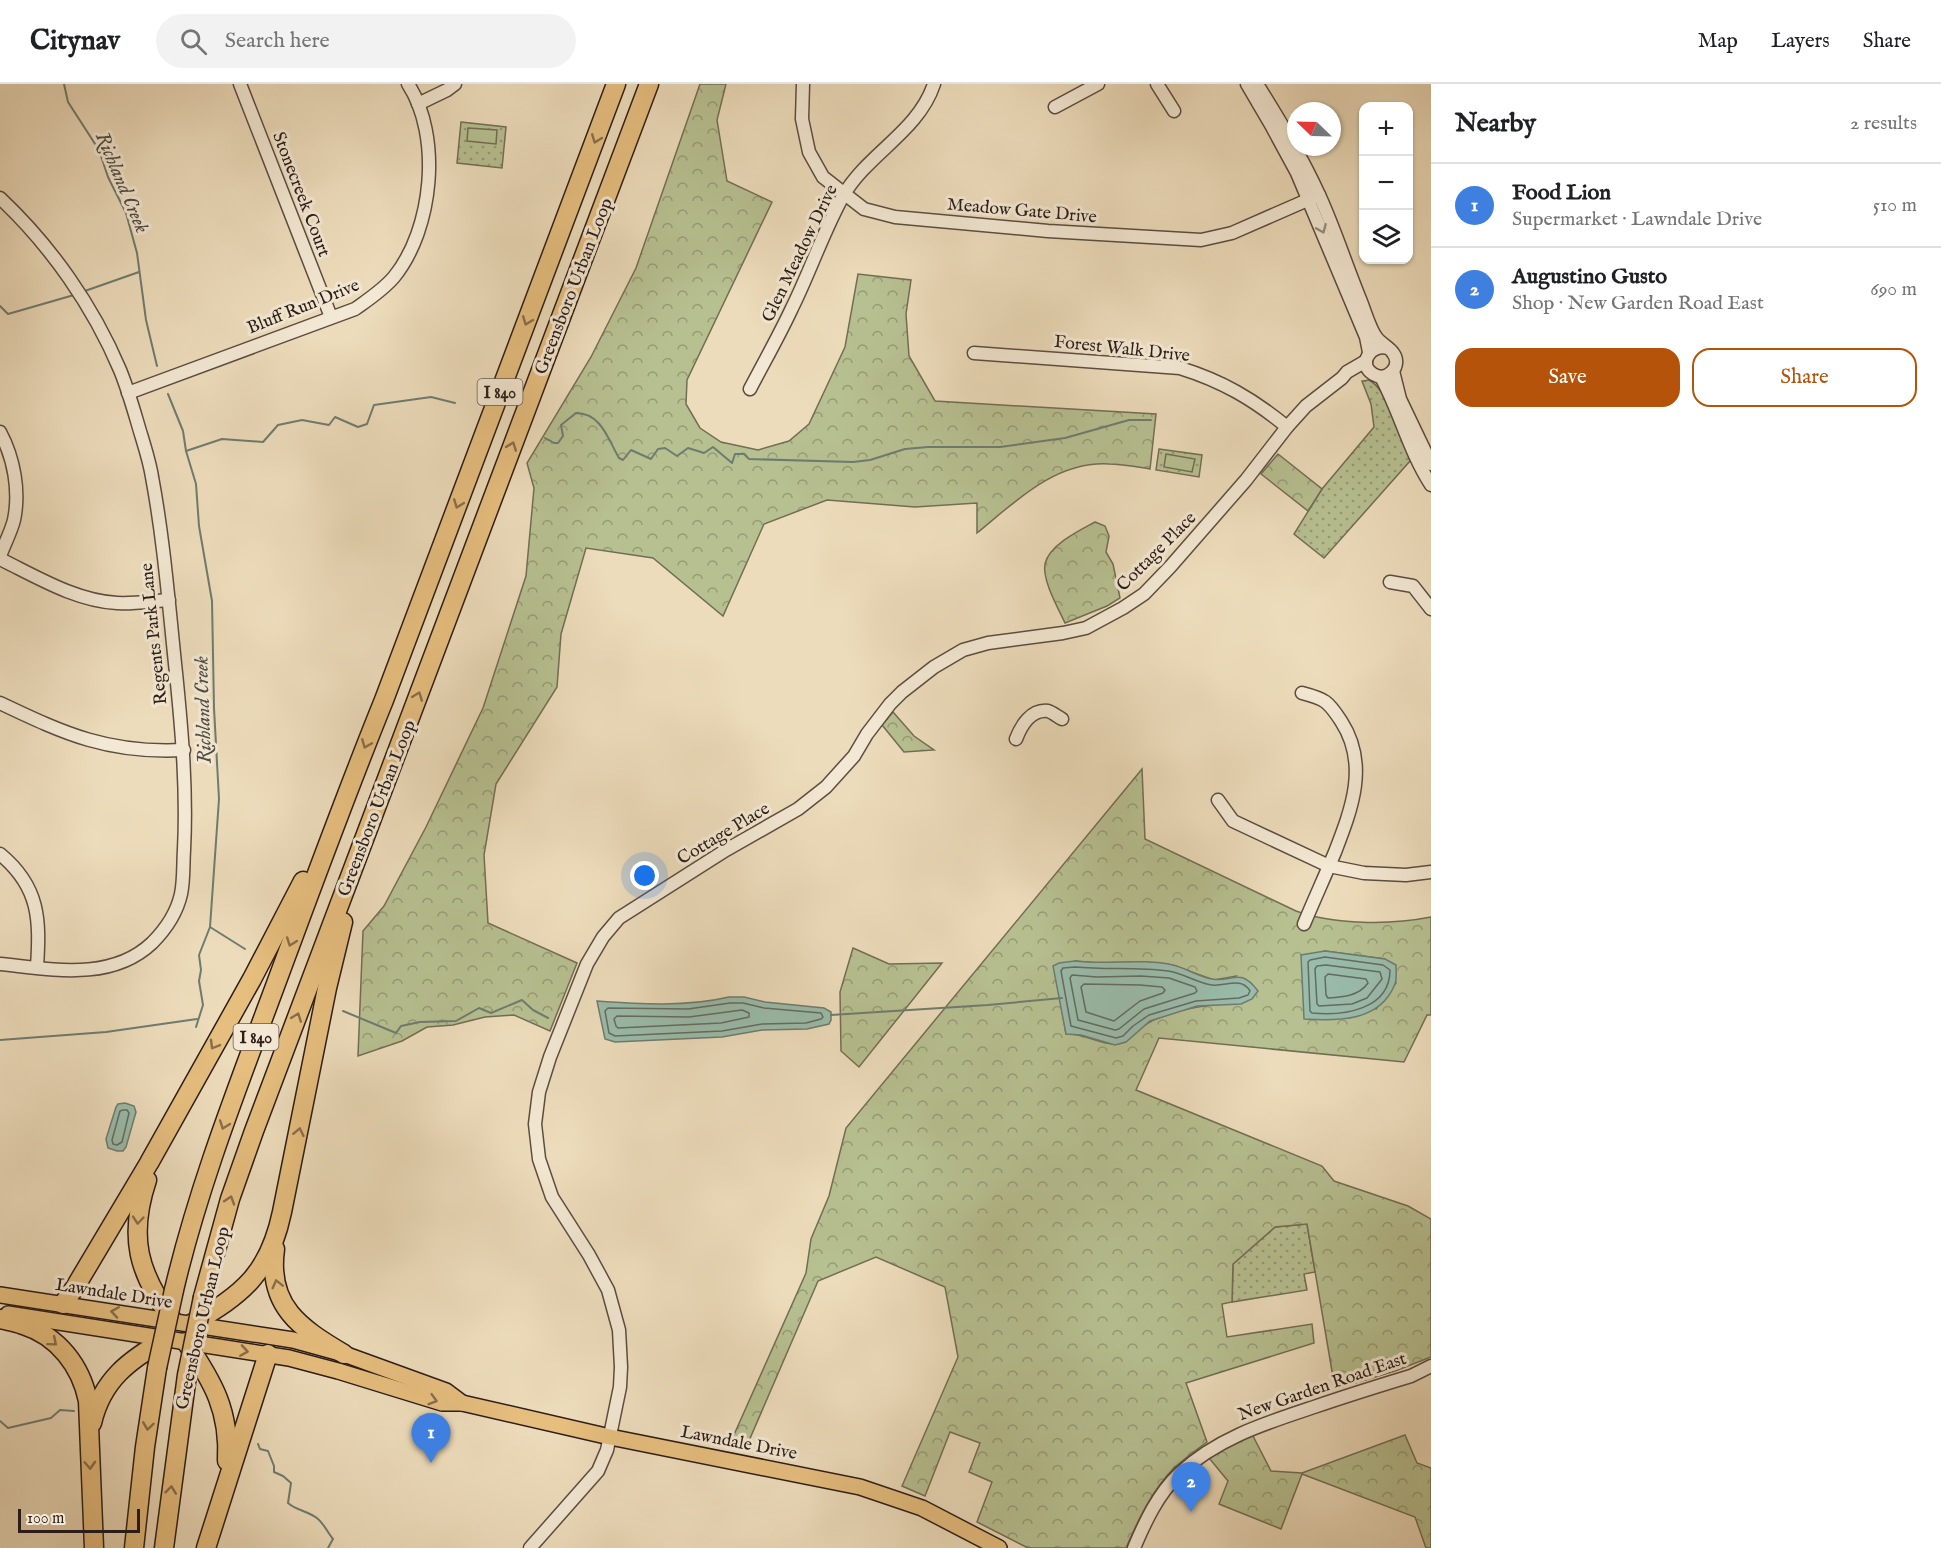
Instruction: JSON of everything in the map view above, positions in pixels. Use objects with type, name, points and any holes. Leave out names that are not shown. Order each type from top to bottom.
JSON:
[{"type":"highway","name":"Greensboro Urban Loop","points":[[134,1548],[157,1368],[190,1226],[213,1154],[348,789],[384,700],[616,84]]},
{"type":"highway","name":"Greensboro Urban Loop","points":[[164,1548],[187,1375],[219,1235],[242,1164],[649,84]]},
{"type":"highway","points":[[63,1304],[149,1163],[265,956],[348,789]]},
{"type":"highway","points":[[344,1354],[305,1330],[292,1317],[282,1302],[274,1274],[274,1255],[327,988],[367,830]]},
{"type":"highway","points":[[149,1163],[149,1176],[138,1215],[138,1246],[145,1275],[154,1296],[212,1382],[223,1409],[228,1451],[223,1490]]},
{"type":"highway","points":[[90,1437],[97,1407],[111,1381],[135,1358],[232,1300],[248,1285],[262,1266],[277,1234]]},
{"type":"highway","points":[[0,1319],[44,1334],[59,1346],[76,1368],[86,1393],[94,1548]]},
{"type":"highway","points":[[206,1548],[268,1354]]},
{"type":"main road","name":"Lawndale Drive","points":[[0,1295],[63,1304],[179,1331],[322,1367],[442,1403],[462,1403],[610,1437],[860,1487],[922,1508],[999,1548]]},
{"type":"main road","name":"Lawndale Drive","points":[[0,1313],[293,1340],[344,1354],[446,1391],[462,1403]]},
{"type":"street","name":"Stonecreek Court","points":[[240,84],[331,317]]},
{"type":"street","name":"Bluff Run Drive","points":[[129,393],[355,309],[375,296],[395,275],[410,249],[423,217],[428,182],[428,142],[418,104],[408,84]]},
{"type":"street","points":[[418,104],[455,84]]},
{"type":"street","name":"Meadow Gate Drive","points":[[803,84],[802,119],[809,152],[823,177],[864,209],[896,217],[1048,231],[1185,240],[1216,238],[1232,233],[1314,198]]},
{"type":"street","name":"Glen Meadow Drive","points":[[750,389],[792,310],[844,195],[871,161],[911,125],[929,98],[934,84]]},
{"type":"street","points":[[1055,107],[1098,84]]},
{"type":"street","points":[[1157,84],[1174,111]]},
{"type":"street","points":[[1247,84],[1314,198],[1374,333],[1395,356],[1393,371],[1401,399],[1431,464]]},
{"type":"street","points":[[1257,84],[1293,144],[1314,198],[1366,337],[1368,370],[1376,375],[1393,401],[1418,462],[1431,485]]},
{"type":"street","name":"Regents Park Lane","points":[[0,198],[17,214],[73,283],[102,332],[129,393],[152,475],[169,600],[184,750],[186,818],[181,894],[170,921],[151,944],[115,965],[60,971],[0,964]]},
{"type":"street","points":[[1368,357],[1378,347],[1388,348]]},
{"type":"street","name":"Forest Walk Drive","points":[[974,353],[1180,368],[1208,376],[1238,392],[1287,427]]},
{"type":"street","name":"Cottage Place","points":[[530,1548],[598,1471],[605,1458],[620,1388],[619,1330],[614,1309],[599,1272],[552,1197],[539,1159],[535,1124],[539,1092],[550,1057],[587,964],[603,937],[619,918],[726,850],[798,809],[826,787],[854,756],[867,734],[890,704],[934,667],[963,651],[988,643],[1086,628],[1144,594],[1246,480],[1306,406],[1368,357]]},
{"type":"street","points":[[1342,378],[1349,379],[1393,371]]},
{"type":"street","points":[[0,432],[13,465],[16,494],[14,520],[0,558],[68,592],[91,598],[117,603],[169,600]]},
{"type":"street","points":[[1390,582],[1413,586],[1431,609]]},
{"type":"street","points":[[1302,693],[1323,698],[1348,732],[1356,757],[1357,782],[1350,814],[1304,924]]},
{"type":"street","points":[[0,703],[58,730],[93,742],[133,750],[184,750]]},
{"type":"street","points":[[1016,739],[1024,721],[1037,714],[1048,711],[1062,719]]},
{"type":"street","points":[[1218,800],[1233,821],[1329,866],[1364,873],[1406,875],[1431,872]]},
{"type":"street","points":[[0,854],[10,862],[31,892],[37,909],[39,927],[37,967]]},
{"type":"street","name":"New Garden Road East","points":[[1134,1548],[1158,1500],[1179,1474],[1210,1451],[1254,1427],[1411,1376],[1431,1366]]},
{"type":"green space","points":[[700,84],[726,84],[717,120],[727,181],[772,202],[687,380],[686,404],[700,428],[721,442],[758,450],[789,441],[809,424],[845,347],[858,274],[911,280],[906,314],[909,356],[935,401],[1156,414],[1150,469],[1109,464],[1071,469],[1037,486],[977,533],[977,503],[915,507],[827,500],[764,524],[723,616],[653,558],[586,548],[561,634],[557,687],[496,784],[484,855],[488,923],[577,963],[550,1031],[514,1015],[485,1017],[453,1025],[427,1027],[402,1041],[358,1056],[363,931],[384,906],[426,827],[483,708],[526,576],[534,488],[527,463],[591,357],[636,268]]},
{"type":"green space","points":[[461,122],[506,127],[502,168],[457,163]]},
{"type":"green space","points":[[468,128],[497,130],[496,144],[467,141]]},
{"type":"green space","points":[[1369,380],[1389,405],[1410,461],[1324,558],[1294,534],[1322,489],[1374,427],[1371,404],[1362,381]]},
{"type":"green space","points":[[1159,449],[1202,455],[1199,477],[1156,470]]},
{"type":"green space","points":[[1166,454],[1195,459],[1192,472],[1164,467]]},
{"type":"green space","points":[[1278,454],[1322,489],[1308,511],[1261,474]]},
{"type":"green space","points":[[1095,522],[1105,526],[1109,536],[1106,552],[1113,564],[1120,598],[1107,606],[1065,623],[1048,586],[1045,564],[1059,544]]},
{"type":"green space","points":[[893,712],[914,736],[934,750],[904,752],[882,725]]},
{"type":"green space","points":[[1142,769],[1145,839],[1311,916],[1363,922],[1415,920],[1431,917],[1431,1015],[1427,1015],[1404,1062],[1159,1038],[1136,1090],[1322,1166],[1334,1181],[1408,1206],[1431,1219],[1431,1357],[1395,1371],[1335,1389],[1307,1224],[1275,1227],[1233,1264],[1232,1302],[1222,1304],[1227,1337],[1312,1324],[1314,1343],[1186,1383],[1207,1442],[1174,1468],[1159,1486],[1126,1548],[1028,1548],[977,1522],[992,1482],[969,1472],[980,1443],[950,1432],[925,1496],[902,1486],[958,1357],[945,1287],[876,1257],[818,1281],[745,1450],[729,1446],[806,1273],[811,1239],[829,1196],[846,1128]],"holes":[[[1325,951],[1385,959],[1396,983],[1376,1009]],[[1075,961],[1144,962],[1172,965],[1214,980],[1236,976],[1211,1005],[1166,1015],[1149,1022],[1123,1043],[1109,1044],[1079,1035],[1066,1034],[1060,998]]]},
{"type":"green space","points":[[853,948],[889,964],[942,963],[859,1067],[841,1051],[840,992]]},
{"type":"green space","points":[[1307,1224],[1315,1272],[1304,1274],[1307,1290],[1232,1302],[1233,1264],[1275,1227]]},
{"type":"green space","points":[[1252,1434],[1271,1471],[1302,1473],[1405,1435],[1417,1463],[1431,1468],[1431,1548],[1426,1548],[1415,1517],[1302,1474],[1281,1529],[1219,1504],[1228,1481],[1209,1458]]},
{"type":"water","points":[[1325,951],[1385,959],[1396,965],[1396,982],[1379,1006],[1369,1012],[1344,1019],[1304,1019],[1301,955]]},
{"type":"water","points":[[1075,961],[1161,963],[1178,966],[1212,979],[1241,977],[1258,991],[1252,999],[1241,1004],[1197,1006],[1150,1021],[1126,1042],[1115,1045],[1081,1035],[1066,1034],[1053,966]]},
{"type":"water","points":[[729,997],[824,1008],[831,1012],[831,1020],[829,1024],[807,1029],[762,1030],[722,1037],[615,1042],[605,1039],[597,1001],[646,1004],[680,1003]]},
{"type":"water","points":[[125,1103],[134,1106],[136,1112],[126,1147],[123,1151],[117,1151],[108,1148],[106,1139],[116,1107],[118,1104]]},
{"type":"waterway","name":"Richland Creek","points":[[64,84],[68,102],[99,150],[108,177],[126,213],[137,253],[146,320],[157,366]]},
{"type":"waterway","points":[[82,292],[139,272]]},
{"type":"waterway","points":[[0,306],[8,314],[74,295]]},
{"type":"waterway","name":"Richland Creek","points":[[168,394],[183,431],[186,451],[196,484],[199,526],[212,601],[219,799],[210,927],[199,955],[201,970],[199,981],[203,1005],[196,1027]]},
{"type":"waterway","points":[[186,451],[222,439],[263,442],[278,425],[302,420],[329,425],[335,417],[358,427],[367,424],[374,405],[431,397],[455,403]]},
{"type":"waterway","points":[[545,438],[558,443],[563,436],[561,425],[576,413],[585,414],[598,422],[619,458],[623,460],[631,450],[651,459],[658,449],[665,448],[677,456],[688,448],[704,453],[713,447],[732,463],[735,454],[744,454],[749,459],[853,462],[870,460],[905,449],[1000,447],[1065,438],[1129,420],[1151,420]]},
{"type":"waterway","points":[[210,927],[245,949]]},
{"type":"waterway","points":[[831,1015],[1062,998]]},
{"type":"waterway","points":[[343,1011],[396,1033],[401,1026],[420,1022],[456,1021],[479,1008],[491,1013],[522,1000],[533,1010],[548,1018]]},
{"type":"waterway","points":[[0,1040],[106,1032],[197,1019]]},
{"type":"waterway","points":[[0,1421],[8,1428],[51,1418],[60,1410],[74,1411]]},
{"type":"waterway","name":"Richland Creek","points":[[258,1444],[260,1449],[268,1451],[274,1472],[291,1483],[288,1503],[318,1519],[333,1539],[328,1548]]},
{"type":"place","name":"Food Lion","points":[[431,1463]]},
{"type":"place","name":"Augustino Gusto","points":[[1191,1512]]}]
